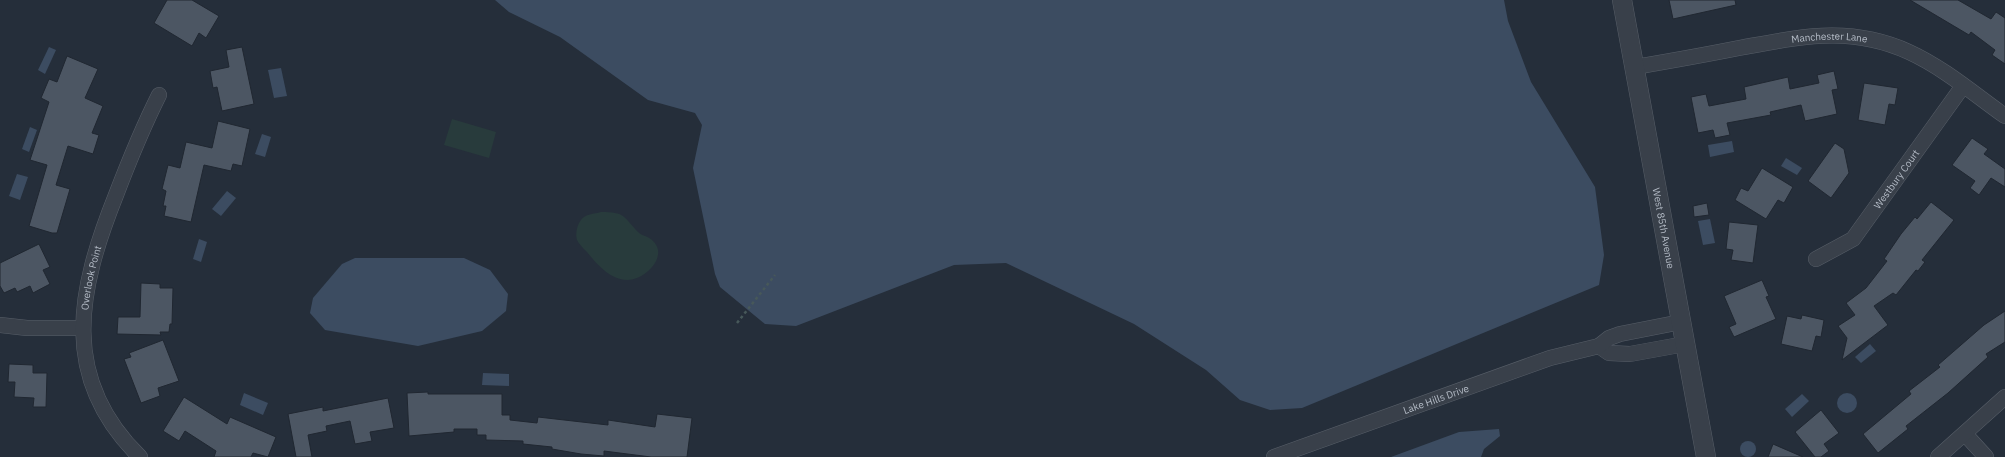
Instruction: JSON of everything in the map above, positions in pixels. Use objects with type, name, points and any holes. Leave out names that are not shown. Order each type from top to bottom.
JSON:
[{"type":"street","name":"West 85th Avenue","points":[[1622,0],[1684,344],[1706,457]]},
{"type":"street","name":"Manchester Lane","points":[[1635,67],[1803,36],[1843,35],[1882,43],[1908,52],[1931,64],[2005,116]]},
{"type":"street","name":"Westbury Court","points":[[1816,259],[1853,239],[1963,86]]},
{"type":"street","name":"Overlook Point","points":[[140,457],[116,430],[95,393],[86,362],[82,328],[88,281],[103,229],[123,176],[159,95]]},
{"type":"street","name":"Lake Hills Drive","points":[[1274,457],[1550,358],[1599,346],[1609,338],[1620,334],[1680,322]]},
{"type":"street","points":[[0,325],[27,328],[82,328]]},
{"type":"street","points":[[1599,346],[1609,353],[1630,354],[1684,344]]},
{"type":"street","points":[[1938,457],[2005,397]]},
{"type":"street","points":[[1965,434],[1986,457]]},
{"type":"path","points":[[737,323],[775,275]]},
{"type":"shaded area","points":[[452,119],[496,132],[489,158],[444,145]]},
{"type":"shaded area","points":[[601,212],[615,213],[623,216],[638,232],[650,239],[656,245],[658,256],[656,262],[643,275],[629,280],[609,274],[597,264],[578,242],[576,232],[578,224],[581,220],[587,215]]},
{"type":"water","points":[[495,0],[1504,0],[1508,21],[1531,82],[1595,187],[1604,255],[1599,285],[1302,408],[1270,410],[1240,400],[1206,370],[1134,324],[1006,263],[954,265],[796,326],[765,324],[720,287],[715,274],[693,168],[702,125],[695,113],[648,100],[560,37],[509,12]]},
{"type":"water","points":[[49,47],[56,50],[45,74],[38,70]]},
{"type":"water","points":[[281,68],[287,96],[274,98],[268,70]]},
{"type":"water","points":[[30,127],[37,130],[29,152],[22,149]]},
{"type":"water","points":[[262,134],[271,137],[265,157],[255,154]]},
{"type":"water","points":[[1732,141],[1734,152],[1710,157],[1708,145]]},
{"type":"water","points":[[1786,158],[1802,168],[1797,175],[1781,166]]},
{"type":"water","points":[[17,174],[28,177],[20,200],[9,196]]},
{"type":"water","points":[[227,191],[236,198],[221,216],[212,209]]},
{"type":"water","points":[[1710,219],[1715,243],[1703,245],[1698,221]]},
{"type":"water","points":[[199,239],[207,242],[201,262],[193,259]]},
{"type":"water","points":[[355,258],[464,258],[490,270],[508,294],[506,311],[482,331],[418,346],[325,330],[310,313],[313,298],[342,264]]},
{"type":"water","points":[[1870,344],[1876,351],[1861,363],[1855,357]]},
{"type":"water","points":[[483,373],[509,374],[509,386],[482,385]]},
{"type":"water","points":[[244,393],[268,403],[263,415],[240,405]]},
{"type":"water","points":[[1847,393],[1854,396],[1857,403],[1854,410],[1847,413],[1840,410],[1837,403],[1840,396]]},
{"type":"water","points":[[1802,394],[1809,401],[1792,417],[1785,409]]},
{"type":"water","points":[[1499,429],[1500,436],[1484,449],[1481,457],[1391,457],[1459,432]]},
{"type":"water","points":[[1745,441],[1751,441],[1756,446],[1754,455],[1751,457],[1745,457],[1740,452],[1740,446]]},
{"type":"building","points":[[167,0],[192,0],[219,16],[206,38],[199,33],[192,46],[154,23]]},
{"type":"building","points":[[1669,0],[1735,0],[1736,5],[1673,19]]},
{"type":"building","points":[[1910,0],[1958,0],[1991,19],[1996,12],[2005,18],[2005,64],[1992,55],[1995,50],[1971,32],[1969,35]]},
{"type":"building","points":[[242,47],[254,104],[222,111],[217,87],[213,88],[210,71],[229,67],[226,50]]},
{"type":"building","points":[[67,56],[98,69],[85,98],[103,106],[92,133],[99,135],[93,154],[68,146],[56,185],[70,189],[57,233],[52,233],[29,226],[47,165],[30,160],[49,102],[41,98],[49,79],[57,82]]},
{"type":"building","points":[[1834,71],[1838,89],[1832,90],[1837,114],[1805,121],[1801,105],[1770,112],[1771,115],[1727,123],[1730,135],[1715,138],[1713,130],[1698,133],[1691,97],[1706,94],[1709,106],[1746,99],[1744,87],[1788,77],[1790,89],[1819,83],[1817,75]]},
{"type":"building","points":[[1864,83],[1898,88],[1895,105],[1889,104],[1885,125],[1858,120]]},
{"type":"building","points":[[218,121],[250,129],[242,166],[233,164],[231,171],[204,165],[191,222],[164,216],[166,206],[163,206],[166,191],[162,189],[168,165],[180,168],[186,142],[212,148]]},
{"type":"building","points":[[1972,138],[1988,149],[1984,154],[2005,169],[2005,187],[1991,178],[1979,195],[1970,188],[1975,181],[1952,165]]},
{"type":"building","points":[[1835,143],[1844,149],[1849,173],[1831,198],[1808,181]]},
{"type":"building","points":[[1762,168],[1793,187],[1784,203],[1778,200],[1766,219],[1735,200],[1741,188],[1748,191]]},
{"type":"building","points":[[1931,202],[1954,220],[1922,260],[1925,262],[1918,271],[1916,270],[1896,295],[1893,293],[1874,306],[1888,325],[1842,360],[1847,338],[1838,326],[1855,315],[1846,303],[1866,288],[1887,261],[1884,259],[1901,234],[1915,217],[1917,219]]},
{"type":"building","points":[[1707,203],[1709,215],[1694,217],[1693,206]]},
{"type":"building","points":[[1729,222],[1758,225],[1753,263],[1731,260],[1733,250],[1726,249]]},
{"type":"building","points":[[39,244],[50,267],[43,270],[50,284],[33,293],[30,286],[17,292],[15,288],[4,293],[0,286],[0,263]]},
{"type":"building","points":[[1762,280],[1769,296],[1766,297],[1776,319],[1734,337],[1729,327],[1736,324],[1724,296]]},
{"type":"building","points":[[141,283],[160,284],[160,288],[173,288],[172,324],[170,324],[169,332],[160,332],[161,335],[117,334],[118,317],[140,317]]},
{"type":"building","points":[[2005,311],[2005,342],[1986,354],[1988,357],[1948,393],[1906,426],[1908,429],[1878,453],[1863,434],[1911,394],[1909,391],[1940,367],[1938,365],[1984,325]]},
{"type":"building","points":[[1802,315],[1824,320],[1821,337],[1816,336],[1812,351],[1781,344],[1787,316],[1801,319]]},
{"type":"building","points":[[163,340],[179,381],[158,388],[160,396],[141,403],[124,359],[131,357],[129,353]]},
{"type":"building","points":[[9,364],[33,365],[33,373],[47,373],[46,407],[33,407],[34,398],[14,397],[15,382],[8,382]]},
{"type":"building","points":[[428,392],[428,394],[502,394],[502,415],[510,415],[510,420],[537,423],[538,417],[608,425],[608,420],[655,427],[657,414],[692,418],[687,457],[651,457],[604,451],[604,456],[581,454],[552,449],[552,447],[523,444],[523,441],[486,440],[486,435],[477,435],[477,429],[454,429],[454,432],[409,436],[407,393]]},
{"type":"building","points":[[184,397],[227,424],[230,417],[276,437],[268,457],[253,453],[251,457],[214,457],[216,451],[185,431],[179,441],[163,431]]},
{"type":"building","points":[[388,398],[394,428],[370,432],[372,441],[355,444],[350,421],[326,426],[327,431],[308,435],[312,457],[296,457],[288,414],[323,407],[323,411]]},
{"type":"building","points":[[1821,410],[1839,433],[1824,444],[1829,451],[1821,457],[1815,457],[1795,432]]},
{"type":"building","points":[[1773,444],[1803,457],[1768,457]]}]
